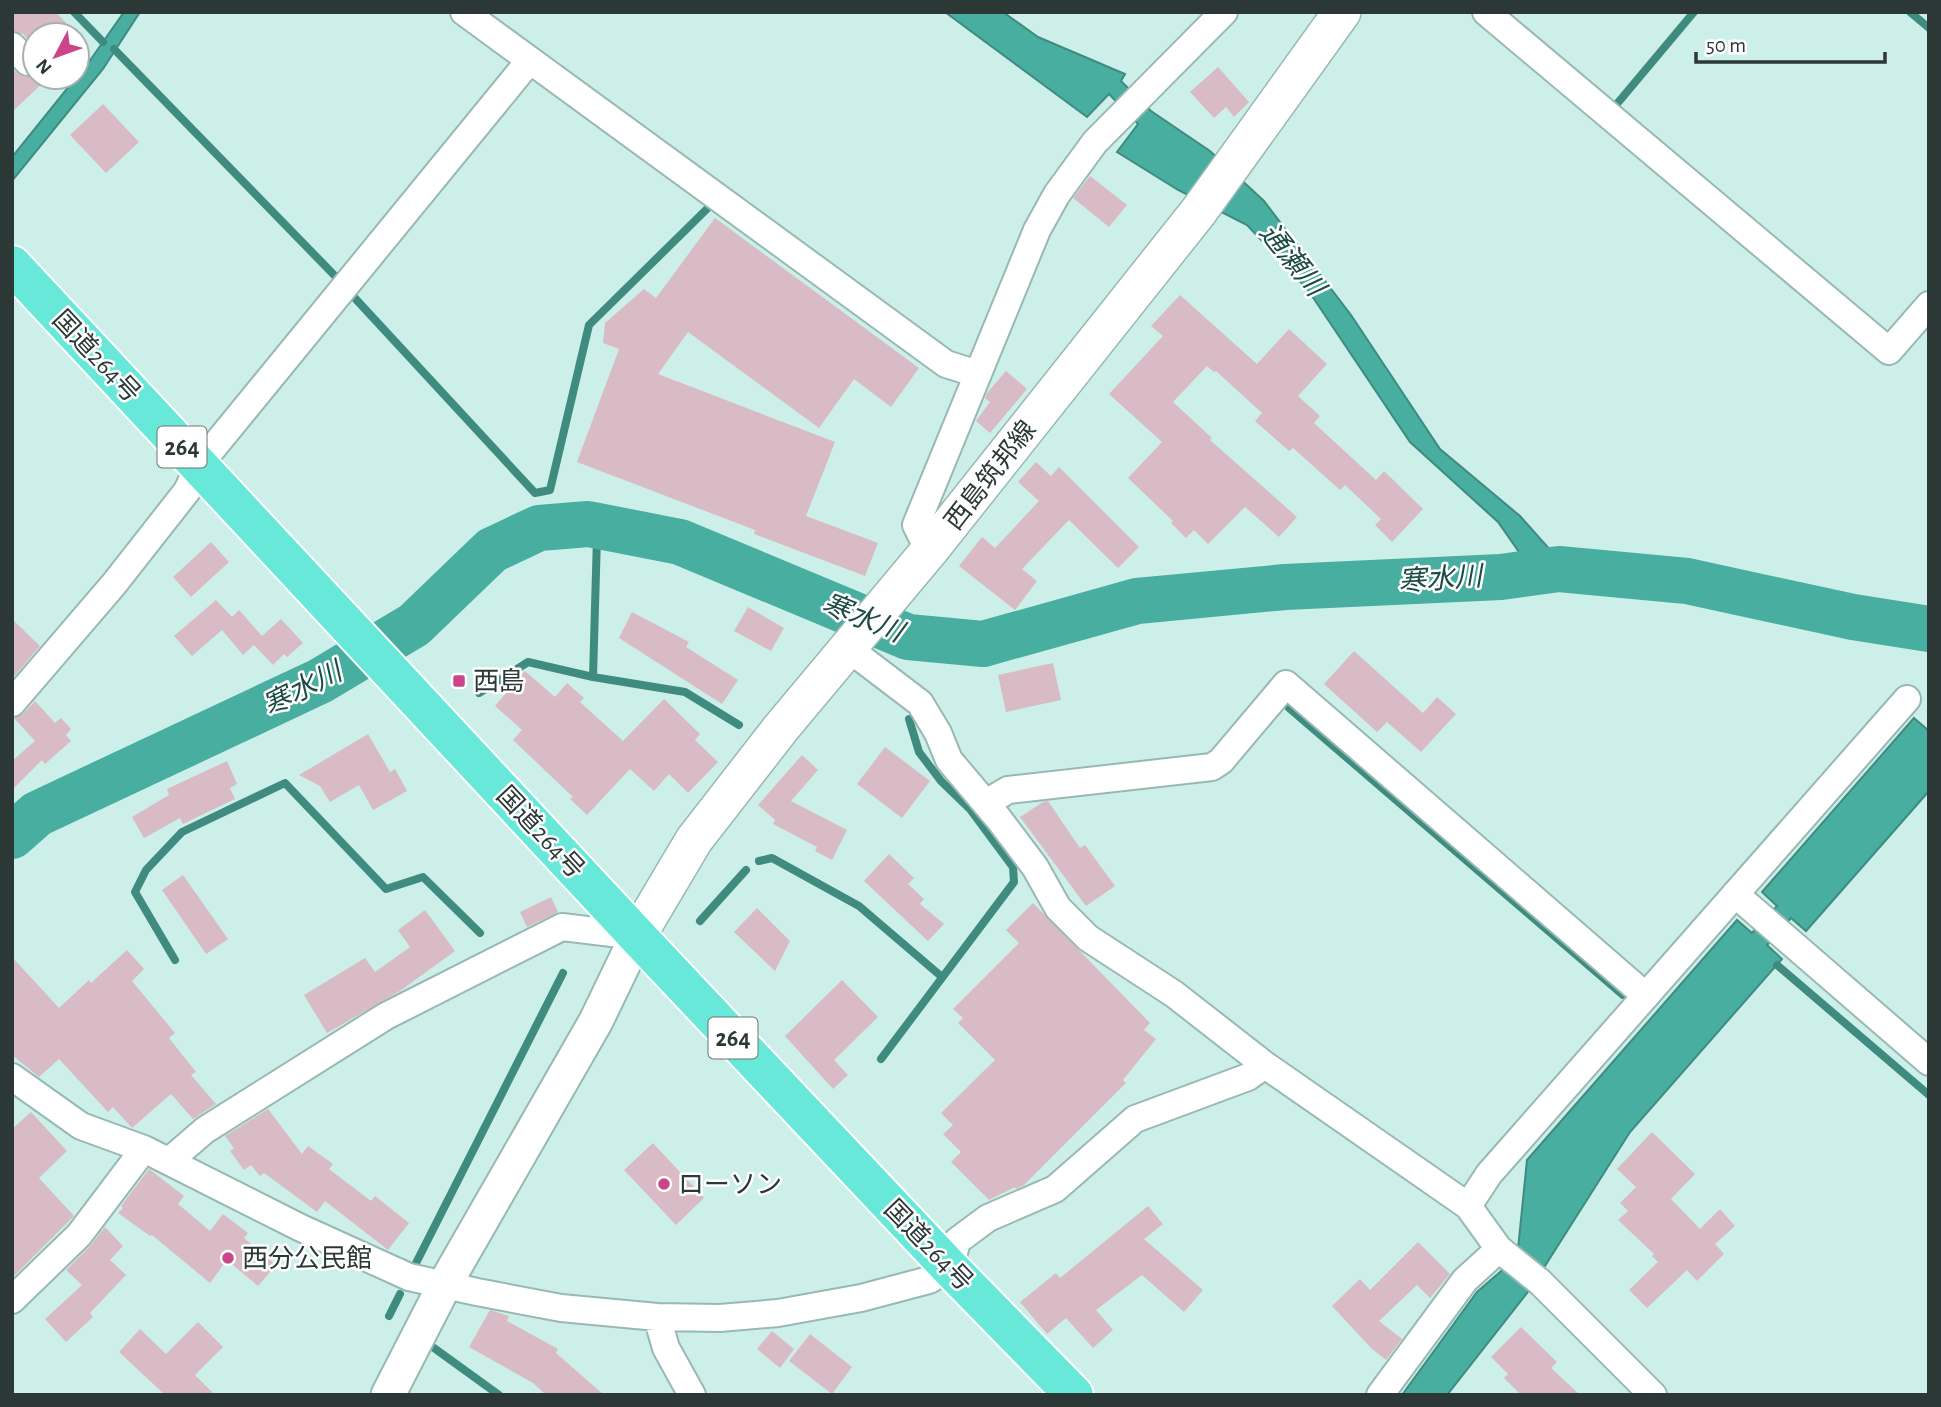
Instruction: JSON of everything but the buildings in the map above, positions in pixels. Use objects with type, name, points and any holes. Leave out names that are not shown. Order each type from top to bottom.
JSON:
[{"type":"highway","name":"国道264号","points":[[12,265],[950,1268],[1060,1390]]},
{"type":"main road","name":"西島筑邦線","points":[[637,936],[694,840],[929,551],[1199,211],[1342,12]]},
{"type":"street","points":[[464,12],[946,364],[978,374]]},
{"type":"street","points":[[929,551],[916,524],[1037,230],[1065,183],[1095,142],[1224,12]]},
{"type":"street","points":[[1486,12],[1889,351],[1929,304]]},
{"type":"street","points":[[12,703],[114,584],[187,491],[200,465],[530,60]]},
{"type":"street","points":[[849,649],[920,703],[938,733],[949,760],[1035,867],[1058,908],[1087,938],[1174,994],[1265,1065],[1468,1206],[1503,1252],[1540,1282],[1653,1395]]},
{"type":"street","points":[[986,803],[1008,790],[1212,767],[1221,761],[1286,684],[1646,996]]},
{"type":"street","points":[[1468,1206],[1489,1174],[1907,699]]},
{"type":"street","points":[[1735,894],[1929,1062]]},
{"type":"street","points":[[169,1161],[205,1130],[386,1016],[562,927],[637,936],[596,1021],[445,1284],[388,1395]]},
{"type":"street","points":[[12,1077],[81,1126],[144,1149],[301,1228],[409,1277],[561,1308],[656,1317],[720,1318],[778,1313],[862,1298],[929,1280],[950,1268],[957,1241],[988,1217],[1055,1189],[1135,1119],[1248,1077],[1265,1065]]},
{"type":"street","points":[[12,1300],[79,1236],[144,1149]]},
{"type":"street","points":[[1380,1395],[1465,1280],[1503,1252]]},
{"type":"street","points":[[656,1317],[666,1348],[692,1395]]},
{"type":"water","points":[[124,12],[140,12],[91,84],[91,59]]},
{"type":"water","name":"通瀬川","points":[[945,12],[1003,12],[1038,37],[1125,74],[1121,81],[1151,111],[1210,151],[1264,201],[1351,315],[1440,449],[1520,516],[1552,552],[1519,552],[1498,522],[1410,442],[1308,290],[1247,225],[1178,190],[1117,152],[1138,124],[1109,94],[1087,117]]},
{"type":"water","points":[[65,91],[85,91],[12,181],[12,157]]},
{"type":"water","points":[[1914,718],[1929,731],[1929,791],[1806,931],[1791,918],[1767,945],[1782,959],[1630,1132],[1531,1288],[1447,1395],[1402,1395],[1477,1292],[1507,1266],[1518,1249],[1527,1160],[1737,920],[1752,933],[1777,906],[1762,892]]},
{"type":"waterway","points":[[74,12],[103,42]]},
{"type":"waterway","points":[[1616,105],[1694,12]]},
{"type":"waterway","points":[[1910,12],[1929,28]]},
{"type":"waterway","points":[[114,49],[338,279]]},
{"type":"waterway","points":[[352,295],[535,493],[550,490],[589,325],[715,201]]},
{"type":"waterway","points":[[479,693],[528,662],[593,677],[597,537],[588,524]]},
{"type":"waterway","name":"寒水川","points":[[12,836],[37,814],[320,681],[414,625],[492,550],[539,528],[588,524],[680,542],[908,637],[983,644],[1137,601],[1285,587],[1501,577],[1559,569],[1687,581],[1853,617],[1929,629]]},
{"type":"waterway","points":[[593,677],[685,692],[739,725]]},
{"type":"waterway","points":[[1289,708],[1623,995]]},
{"type":"waterway","points":[[881,1059],[1014,882],[1013,867],[970,809],[941,781],[919,752],[909,719]]},
{"type":"waterway","points":[[175,960],[135,892],[146,870],[182,832],[285,783],[386,889],[423,877],[480,933]]},
{"type":"waterway","points":[[759,861],[772,858],[859,906],[942,977]]},
{"type":"waterway","points":[[700,921],[746,870]]},
{"type":"waterway","points":[[1777,965],[1929,1095]]},
{"type":"waterway","points":[[415,1265],[563,973]]},
{"type":"waterway","points":[[389,1316],[400,1294]]},
{"type":"waterway","points":[[434,1348],[499,1395]]},
{"type":"place","name":"西島","points":[[459,681]]},
{"type":"place","name":"ローソン","points":[[664,1184]]},
{"type":"place","name":"西分公民館","points":[[228,1258]]}]
